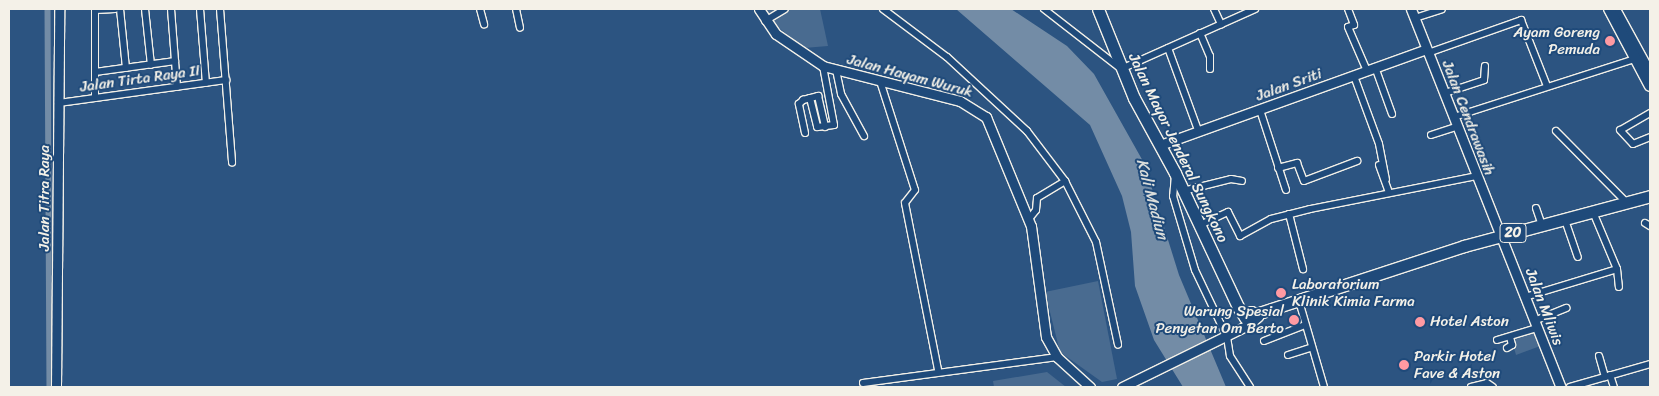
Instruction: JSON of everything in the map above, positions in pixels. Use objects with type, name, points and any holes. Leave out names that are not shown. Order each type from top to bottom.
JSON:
[{"type":"highway","name":"Jalan Mayor Jenderal Sungkono","points":[[1098,9],[1121,69],[1175,173],[1235,300],[1252,318]]},
{"type":"highway","name":"20","points":[[1252,318],[1298,301],[1501,236],[1650,196]]},
{"type":"main road","points":[[1614,12],[1639,58],[1650,86]]},
{"type":"street","name":"Jalan Titra Raya","points":[[56,387],[59,9]]},
{"type":"street","points":[[95,98],[95,9],[115,9]]},
{"type":"street","points":[[120,9],[126,68]]},
{"type":"street","points":[[146,9],[151,65]]},
{"type":"street","points":[[171,9],[177,87]]},
{"type":"street","points":[[200,9],[206,83]]},
{"type":"street","points":[[220,9],[232,163]]},
{"type":"street","points":[[480,9],[484,24]]},
{"type":"street","points":[[516,9],[520,28]]},
{"type":"street","name":"Jalan Hayam Wuruk","points":[[759,9],[765,22],[794,49],[823,66],[960,100],[980,111],[1029,219],[1044,330],[1057,357],[1090,387]]},
{"type":"street","points":[[765,22],[785,9]]},
{"type":"street","points":[[883,9],[947,57],[1021,125],[1066,181],[1096,242],[1118,345]]},
{"type":"street","points":[[1044,9],[1121,69],[1255,9]]},
{"type":"street","points":[[1214,9],[1221,24]]},
{"type":"street","points":[[1348,9],[1354,25],[1348,27],[1371,69],[1392,114]]},
{"type":"street","points":[[1413,13],[1442,9]]},
{"type":"street","name":"Jalan Cendrawasih","points":[[1413,13],[1501,236]]},
{"type":"street","points":[[1427,51],[1521,20],[1549,85]]},
{"type":"street","points":[[1200,33],[1210,56],[1210,69]]},
{"type":"street","points":[[1168,48],[1198,130]]},
{"type":"street","name":"Jalan Sriti","points":[[1160,145],[1371,69],[1427,51]]},
{"type":"street","points":[[1431,135],[1456,122],[1549,85],[1639,58],[1650,73]]},
{"type":"street","points":[[95,72],[175,60]]},
{"type":"street","points":[[810,98],[817,127],[834,124],[823,66]]},
{"type":"street","points":[[1445,93],[1484,80],[1485,66]]},
{"type":"street","points":[[836,70],[841,94],[864,136]]},
{"type":"street","points":[[1354,76],[1379,144],[1389,192]]},
{"type":"street","name":"Jalan Tirta Raya II","points":[[58,104],[226,80]]},
{"type":"street","points":[[880,81],[915,190],[905,200],[906,212],[938,370]]},
{"type":"street","points":[[805,134],[799,104],[810,98],[828,94]]},
{"type":"street","points":[[818,96],[825,127]]},
{"type":"street","points":[[814,113],[832,110]]},
{"type":"street","points":[[1260,110],[1286,190]]},
{"type":"street","points":[[1650,113],[1620,130],[1633,144],[1650,137]]},
{"type":"street","points":[[1556,131],[1626,202]]},
{"type":"street","points":[[1278,168],[1297,163],[1304,181],[1357,161]]},
{"type":"street","points":[[1379,165],[1386,179]]},
{"type":"street","points":[[1175,173],[1173,196],[1194,270],[1224,337],[1230,356],[1250,387]]},
{"type":"street","points":[[1200,225],[1228,212],[1240,236],[1289,214],[1389,192],[1476,176]]},
{"type":"street","points":[[1183,191],[1230,178],[1242,181]]},
{"type":"street","points":[[1029,219],[1036,210],[1036,198],[1066,181]]},
{"type":"street","points":[[1536,208],[1542,225]]},
{"type":"street","points":[[1592,212],[1617,269],[1619,287]]},
{"type":"street","points":[[1289,214],[1303,269]]},
{"type":"street","points":[[1565,220],[1578,257]]},
{"type":"street","name":"Jalan Mliwis","points":[[1501,236],[1561,387]]},
{"type":"street","points":[[1525,297],[1617,269]]},
{"type":"street","points":[[1298,301],[1324,387]]},
{"type":"street","points":[[1497,340],[1510,337],[1566,308]]},
{"type":"street","points":[[1122,387],[1224,337],[1252,318]]},
{"type":"street","points":[[1264,341],[1305,325]]},
{"type":"street","points":[[1507,348],[1512,345],[1510,337]]},
{"type":"street","points":[[1288,355],[1312,347]]},
{"type":"street","points":[[1599,356],[1614,387]]},
{"type":"street","points":[[863,383],[938,370],[1057,357]]},
{"type":"street","points":[[1570,387],[1650,364]]},
{"type":"street","points":[[1471,387],[1487,383],[1493,387]]},
{"type":"shaded area","points":[[765,9],[820,9],[828,46],[804,48],[773,23]]},
{"type":"shaded area","points":[[1098,281],[1117,379],[1102,382],[1060,352],[1045,292]]},
{"type":"shaded area","points":[[1536,329],[1543,345],[1516,355],[1511,337]]},
{"type":"shaded area","points":[[1047,372],[1066,387],[994,387],[993,381]]},
{"type":"water","name":"Kali Madiun","points":[[956,9],[1011,9],[1067,46],[1094,74],[1144,163],[1179,275],[1226,387],[1183,387],[1154,340],[1135,286],[1131,232],[1122,196],[1090,125]]},
{"type":"waterway","points":[[48,9],[50,387]]},
{"type":"place","name":"Ayam Goreng Pemuda","points":[[1610,41]]},
{"type":"place","name":"Laboratorium Klinik Kimia Farma","points":[[1281,293]]},
{"type":"place","name":"Warung Spesial Penyetan Om Berto","points":[[1294,320]]},
{"type":"place","name":"Hotel Aston","points":[[1420,322]]},
{"type":"place","name":"Parkir Hotel Fave & Aston","points":[[1404,365]]}]
